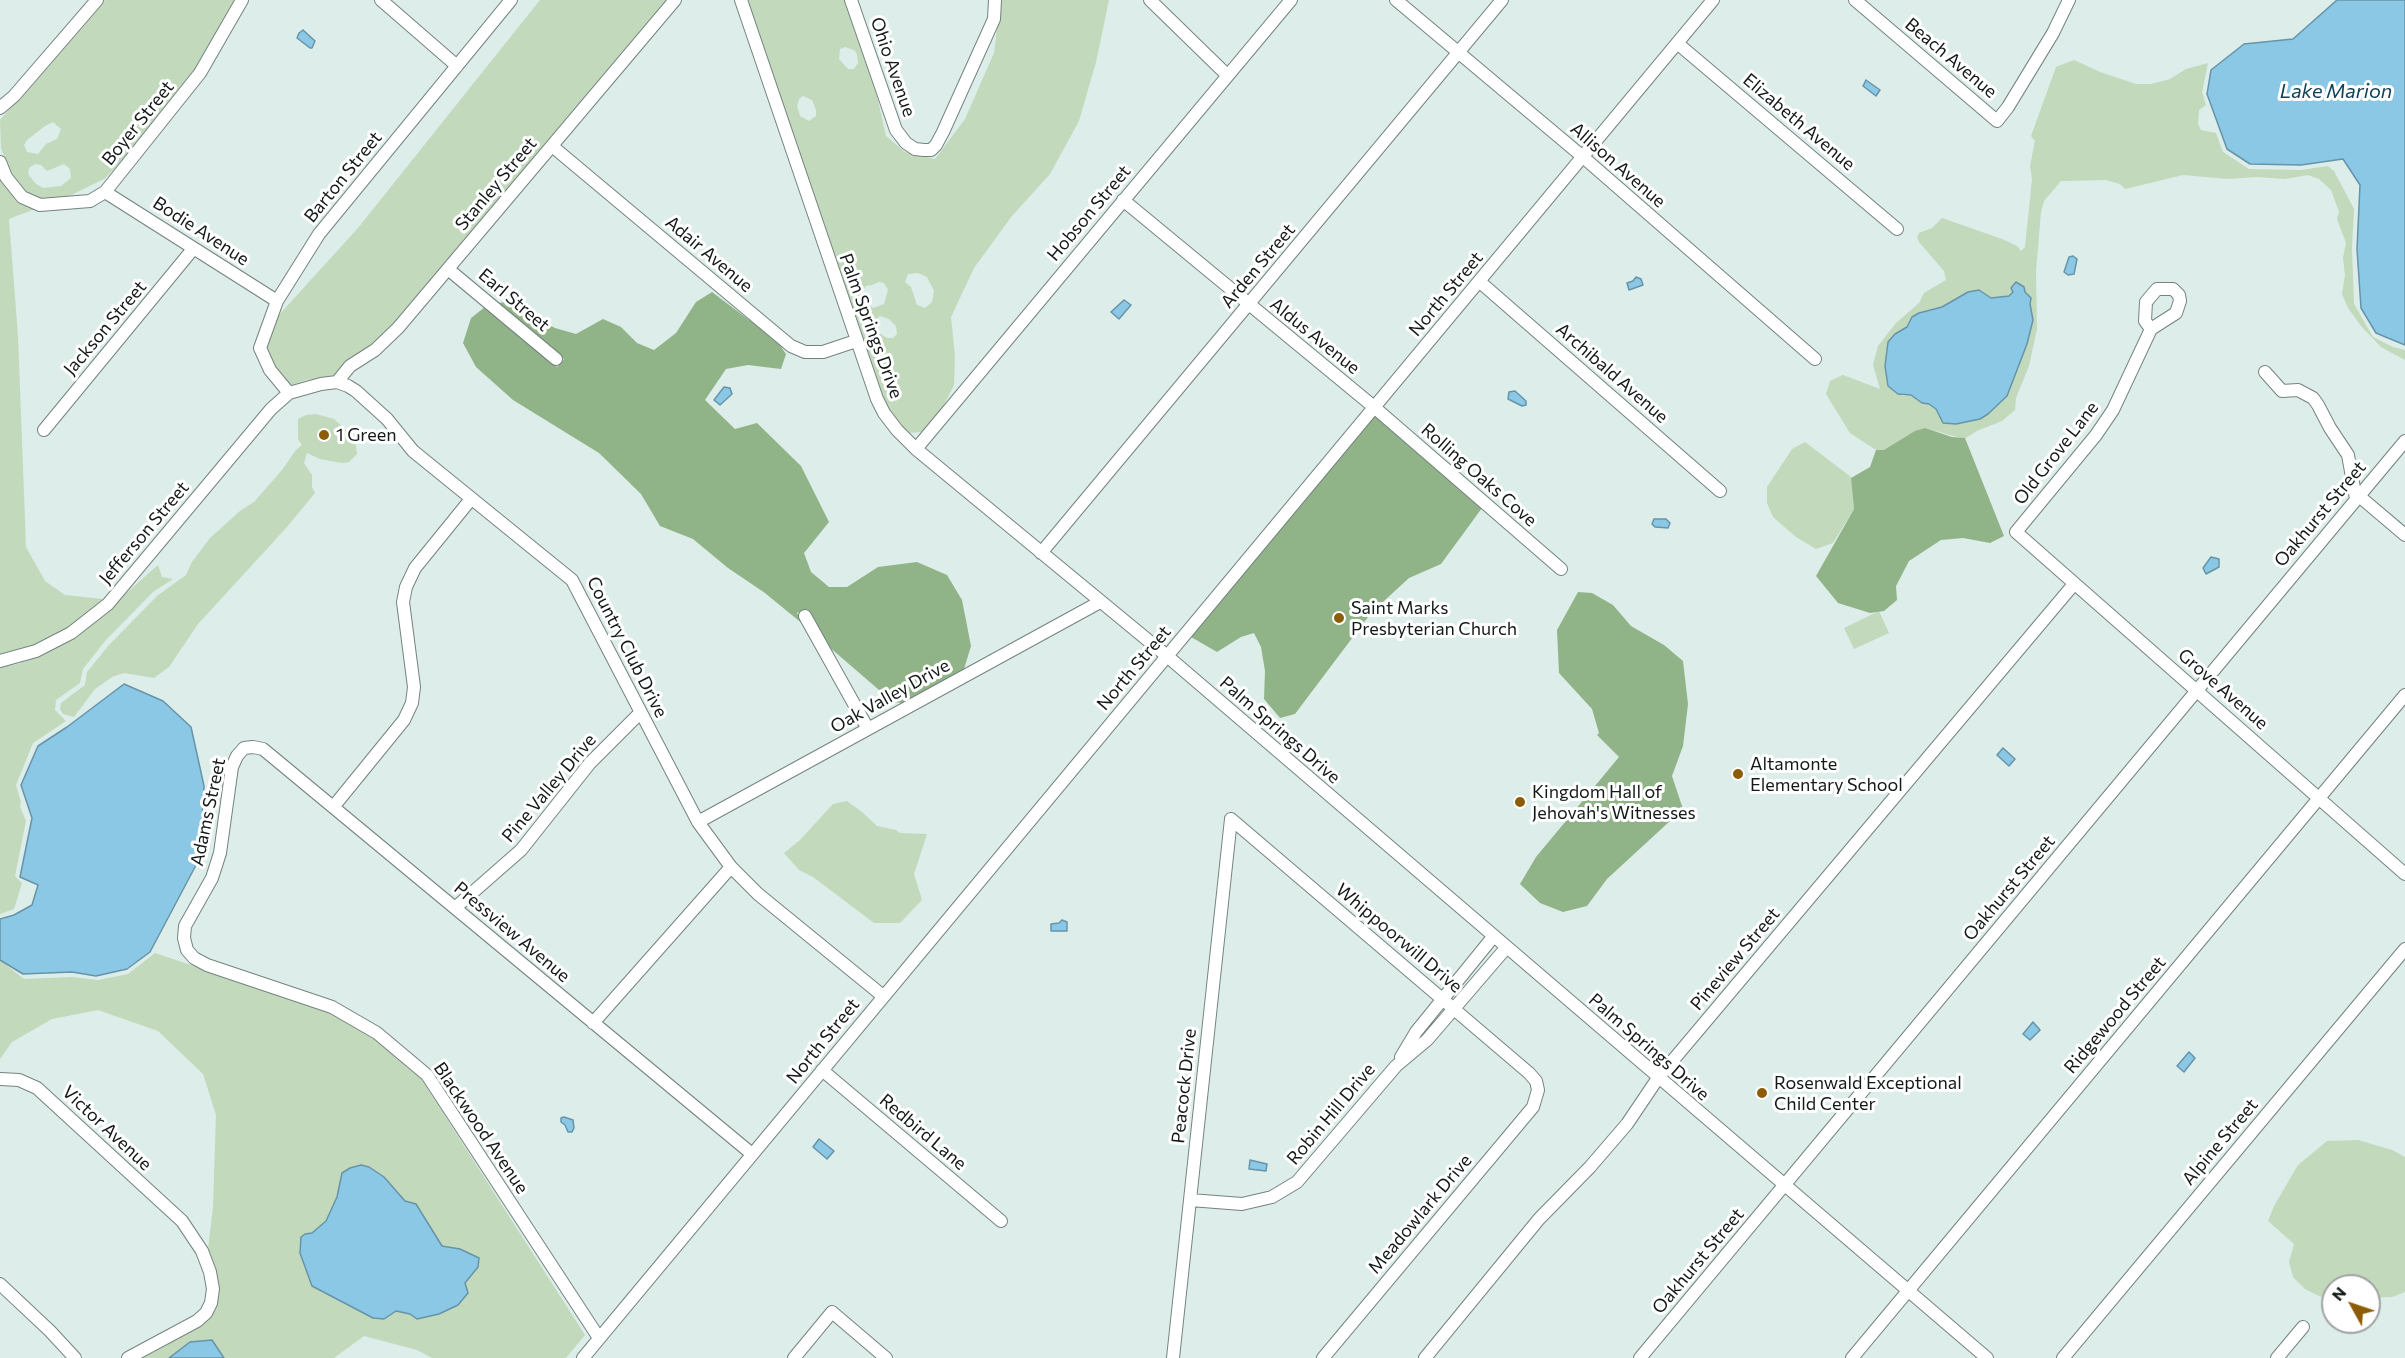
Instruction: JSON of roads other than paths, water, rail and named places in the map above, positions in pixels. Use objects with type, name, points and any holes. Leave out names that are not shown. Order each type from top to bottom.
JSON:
[{"type":"street","points":[[0,108],[14,96],[97,0]]},
{"type":"street","name":"Boyer Street","points":[[0,162],[6,177],[22,197],[40,205],[90,201],[105,192],[200,73],[242,0]]},
{"type":"street","points":[[381,0],[457,66]]},
{"type":"street","name":"Barton Street","points":[[289,393],[270,370],[260,348],[277,301],[320,234],[512,0]]},
{"type":"street","name":"Stanley Street","points":[[337,382],[350,366],[375,350],[398,328],[675,0]]},
{"type":"street","name":"Palm Springs Drive","points":[[741,0],[856,341],[884,413],[897,430],[916,449],[1167,657],[1987,1358]]},
{"type":"street","name":"Ohio Avenue","points":[[851,0],[896,130],[906,143],[915,149],[924,150],[931,150],[936,146],[994,19],[995,0]]},
{"type":"street","points":[[1150,0],[1227,75]]},
{"type":"street","name":"Hobson Street","points":[[916,449],[1291,0]]},
{"type":"street","name":"Allison Avenue","points":[[1396,0],[1583,157],[1815,359]]},
{"type":"street","name":"Arden Street","points":[[1041,554],[1502,0]]},
{"type":"street","name":"North Street","points":[[583,1358],[1713,0]]},
{"type":"street","name":"Beach Avenue","points":[[1855,0],[1997,121],[2053,33],[2069,0]]},
{"type":"street","name":"Elizabeth Avenue","points":[[1677,43],[1897,229]]},
{"type":"street","name":"Adair Avenue","points":[[552,146],[791,346],[805,352],[823,352],[856,341]]},
{"type":"street","name":"Bodie Avenue","points":[[105,192],[277,301]]},
{"type":"street","name":"Aldus Avenue","points":[[1123,200],[1374,407]]},
{"type":"street","name":"Jackson Street","points":[[44,430],[193,249]]},
{"type":"street","name":"Earl Street","points":[[448,269],[556,359]]},
{"type":"street","name":"Archibald Avenue","points":[[1480,282],[1720,491]]},
{"type":"street","name":"Old Grove Lane","points":[[2016,532],[2096,435],[2113,410],[2151,328]]},
{"type":"street","points":[[2265,372],[2282,391],[2298,390],[2313,398],[2348,455],[2358,498],[2405,535]]},
{"type":"street","points":[[289,393],[308,386],[337,382]]},
{"type":"street","name":"Country Club Drive","points":[[337,382],[357,390],[387,418],[413,451],[572,580],[698,822],[731,867],[758,894],[883,996]]},
{"type":"street","name":"Jefferson Street","points":[[0,661],[36,651],[71,633],[108,604],[271,409],[289,393]]},
{"type":"street","name":"Rolling Oaks Cove","points":[[1374,407],[1561,570]]},
{"type":"street","name":"Oakhurst Street","points":[[1640,1358],[2405,441]]},
{"type":"street","points":[[334,806],[404,720],[412,703],[414,687],[403,602],[406,587],[415,568],[471,499]]},
{"type":"street","name":"Grove Avenue","points":[[2016,532],[2405,874]]},
{"type":"street","name":"Pineview Street","points":[[1425,1358],[1539,1219],[1590,1167],[1627,1124],[1658,1078],[2074,584]]},
{"type":"street","name":"Oak Valley Drive","points":[[698,822],[1100,602]]},
{"type":"street","points":[[805,616],[868,729]]},
{"type":"street","name":"Ridgewood Street","points":[[1852,1358],[2405,695]]},
{"type":"street","name":"Pine Valley Drive","points":[[456,908],[521,850],[590,763],[640,713]]},
{"type":"street","name":"Pressview Avenue","points":[[244,748],[263,749],[752,1154]]},
{"type":"street","name":"Adams Street","points":[[187,950],[184,938],[185,926],[212,878],[220,853],[232,767],[244,748]]},
{"type":"street","name":"Whippoorwill Drive","points":[[1231,819],[1529,1073],[1536,1081],[1538,1090]]},
{"type":"street","name":"Peacock Drive","points":[[1173,1358],[1231,819]]},
{"type":"street","points":[[593,1023],[731,867]]},
{"type":"street","name":"Robin Hill Drive","points":[[1396,1066],[1416,1032],[1493,937]]},
{"type":"street","name":"Robin Hill Drive","points":[[1190,1200],[1242,1204],[1272,1197],[1297,1182],[1396,1066],[1427,1040],[1506,948]]},
{"type":"street","name":"Alpine Street","points":[[2063,1358],[2405,949]]},
{"type":"street","name":"Blackwood Avenue","points":[[187,950],[194,958],[207,965],[332,1007],[377,1033],[427,1075],[599,1338]]},
{"type":"street","name":"Redbird Lane","points":[[822,1070],[1001,1221]]},
{"type":"street","name":"Victor Avenue","points":[[0,1079],[19,1080],[36,1088],[182,1221],[202,1251],[210,1272],[213,1290],[212,1303],[206,1313],[197,1321],[128,1358]]},
{"type":"street","name":"Meadowlark Drive","points":[[1323,1358],[1533,1107],[1538,1090]]},
{"type":"street","points":[[0,1284],[75,1358]]},
{"type":"street","points":[[794,1358],[832,1312],[886,1358]]},
{"type":"street","points":[[2277,1358],[2303,1327]]},
{"type":"water","name":"Lake Marion","points":[[2337,0],[2405,0],[2405,345],[2376,333],[2361,308],[2357,249],[2360,185],[2343,159],[2301,165],[2250,164],[2227,149],[2207,94],[2211,70],[2244,44],[2293,39]]},
{"type":"water","points":[[303,30],[315,41],[312,48],[297,38]]},
{"type":"water","points":[[1866,80],[1880,90],[1876,96],[1863,86]]},
{"type":"water","points":[[2073,256],[2077,259],[2074,274],[2068,275],[2064,272],[2069,257]]},
{"type":"water","points":[[1636,277],[1641,279],[1643,285],[1629,290],[1627,283]]},
{"type":"water","points":[[2016,282],[2024,287],[2025,292],[2031,298],[2033,320],[2027,344],[2007,396],[1988,414],[1980,419],[1956,424],[1943,423],[1936,409],[1929,404],[1922,403],[1911,395],[1898,394],[1888,386],[1885,366],[1888,342],[1895,334],[1907,327],[1912,317],[1942,307],[1968,292],[1979,290],[1991,298],[2009,296]]},
{"type":"water","points":[[1124,300],[1131,305],[1119,319],[1111,312]]},
{"type":"water","points":[[724,387],[730,388],[732,394],[720,405],[714,400]]},
{"type":"water","points":[[1515,391],[1526,401],[1526,405],[1522,406],[1508,399],[1509,392]]},
{"type":"water","points":[[1654,519],[1666,519],[1670,523],[1668,528],[1655,527],[1652,524]]},
{"type":"water","points":[[2211,557],[2219,559],[2219,567],[2206,574],[2203,568]]},
{"type":"water","points":[[124,684],[163,701],[191,727],[204,786],[201,836],[195,867],[150,952],[127,969],[96,976],[72,972],[23,974],[0,960],[0,919],[14,915],[32,905],[38,885],[20,877],[32,818],[21,785],[38,746]]},
{"type":"water","points":[[2003,748],[2015,759],[2009,766],[1997,755]]},
{"type":"water","points":[[1062,920],[1067,922],[1067,931],[1051,931],[1051,924]]},
{"type":"water","points":[[2033,1022],[2040,1030],[2030,1040],[2023,1034]]},
{"type":"water","points":[[2189,1052],[2195,1058],[2184,1072],[2177,1066]]},
{"type":"water","points":[[561,1118],[573,1120],[572,1132],[568,1132],[561,1122]]},
{"type":"water","points":[[819,1139],[834,1151],[827,1159],[813,1147]]},
{"type":"water","points":[[1250,1160],[1267,1164],[1266,1171],[1249,1169]]},
{"type":"water","points":[[361,1165],[369,1167],[384,1177],[405,1201],[416,1204],[442,1246],[460,1249],[479,1258],[478,1267],[465,1283],[468,1293],[458,1305],[439,1314],[417,1319],[410,1314],[396,1311],[384,1319],[373,1318],[312,1286],[300,1253],[301,1237],[312,1233],[326,1221],[337,1197],[342,1173]]},
{"type":"water","points":[[212,1340],[224,1358],[169,1358],[190,1342]]},
{"type":"place","name":"1 Green","points":[[324,435]]},
{"type":"place","name":"Saint Marks Presbyterian Church","points":[[1339,618]]},
{"type":"place","name":"Altamonte Elementary School","points":[[1738,774]]},
{"type":"place","name":"Kingdom Hall of Jehovah's Witnesses","points":[[1520,802]]},
{"type":"place","name":"Rosenwald Exceptional Child Center","points":[[1762,1093]]}]
